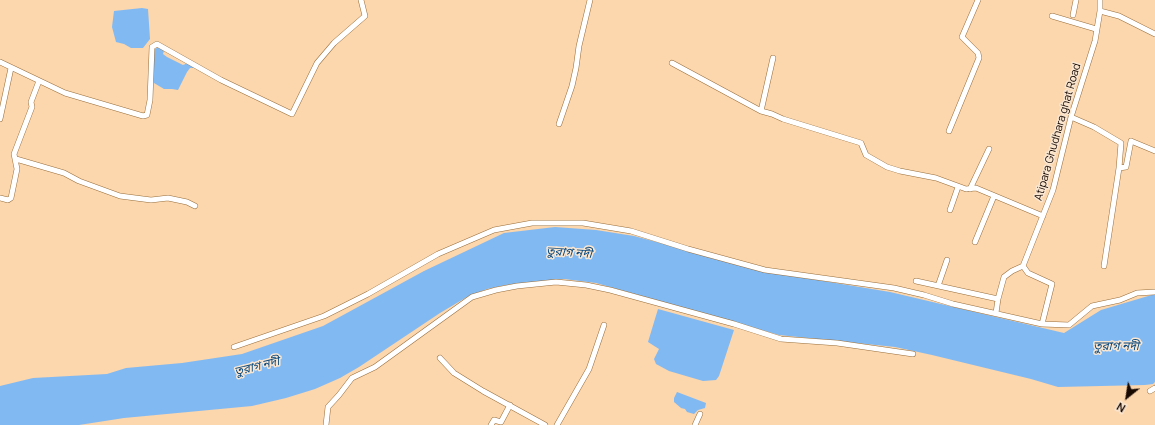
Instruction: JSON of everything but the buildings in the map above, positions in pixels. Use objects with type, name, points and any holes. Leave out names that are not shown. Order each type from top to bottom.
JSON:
[{"type":"street","points":[[0,62],[65,93],[143,116],[147,115],[150,100],[152,47],[156,44],[221,80],[292,114],[317,63],[334,43],[364,16],[361,0]]},
{"type":"street","points":[[559,124],[572,86],[579,46],[590,0]]},
{"type":"street","points":[[949,130],[979,58],[978,53],[962,37],[978,0]]},
{"type":"street","points":[[1073,16],[1076,0]]},
{"type":"street","name":"Atipara Ghudhara ghat Road","points":[[1023,266],[1053,190],[1071,117],[1091,56],[1100,11],[1100,0]]},
{"type":"street","points":[[1100,11],[1119,16],[1155,34]]},
{"type":"street","points":[[1052,16],[1096,29]]},
{"type":"street","points":[[761,111],[774,58]]},
{"type":"street","points":[[672,63],[761,111],[861,143],[866,155],[887,167],[936,178],[958,187],[970,189],[976,188],[1043,216]]},
{"type":"street","points":[[0,119],[11,68]]},
{"type":"street","points":[[0,198],[8,200],[11,198],[17,169],[14,154],[32,107],[31,102],[39,81]]},
{"type":"street","points":[[1071,117],[1094,127],[1121,143],[1126,144],[1131,140]]},
{"type":"street","points":[[1131,140],[1155,151]]},
{"type":"street","points":[[1119,168],[1126,167],[1131,140]]},
{"type":"street","points":[[1104,266],[1119,168],[1121,143]]},
{"type":"street","points":[[970,189],[989,149]]},
{"type":"street","points":[[16,159],[64,173],[120,196],[151,200],[168,198],[187,202],[195,206]]},
{"type":"street","points":[[950,210],[958,187]]},
{"type":"street","points":[[975,242],[994,196]]},
{"type":"street","points":[[234,347],[324,316],[368,294],[438,254],[494,230],[532,223],[582,222],[631,231],[765,270],[894,288],[953,304],[1042,324],[1069,325],[1092,306],[1120,300],[1137,292],[1155,292]]},
{"type":"street","points":[[938,286],[947,260]]},
{"type":"street","points":[[996,313],[1004,277],[1023,266],[1028,272],[1052,284],[1042,324]]},
{"type":"street","points":[[916,281],[998,299]]},
{"type":"street","points":[[326,425],[328,407],[352,378],[375,367],[472,297],[517,286],[556,282],[586,285],[610,290],[734,324],[781,339],[837,343],[913,354]]},
{"type":"street","points":[[557,425],[590,369],[604,325]]},
{"type":"street","points":[[440,358],[454,373],[483,391],[545,425]]},
{"type":"street","points":[[491,425],[494,420],[501,422],[510,405]]},
{"type":"street","points":[[695,425],[700,414]]},
{"type":"water","points":[[142,8],[148,9],[150,39],[143,48],[131,48],[116,42],[112,27],[114,11]]},
{"type":"water","points":[[158,47],[164,51],[163,54],[167,57],[183,65],[188,63],[194,66],[194,68],[190,68],[187,72],[178,90],[164,89],[154,83],[154,50]]},
{"type":"water","name":"তুরাগ নদী","points":[[555,227],[596,230],[634,236],[769,272],[890,292],[1064,333],[1101,310],[1155,294],[1155,382],[1153,384],[1145,385],[1058,387],[1031,379],[895,347],[779,335],[596,283],[564,279],[506,285],[487,289],[467,297],[340,378],[315,389],[286,398],[252,406],[124,418],[79,425],[0,425],[0,386],[33,378],[107,374],[126,368],[182,363],[242,354],[323,326],[424,271],[504,233]]},
{"type":"water","points":[[658,309],[734,330],[719,376],[716,380],[703,381],[669,371],[656,364],[654,359],[659,349],[648,342]]},
{"type":"water","points":[[677,392],[706,403],[705,408],[698,410],[694,414],[687,412],[674,402]]}]
